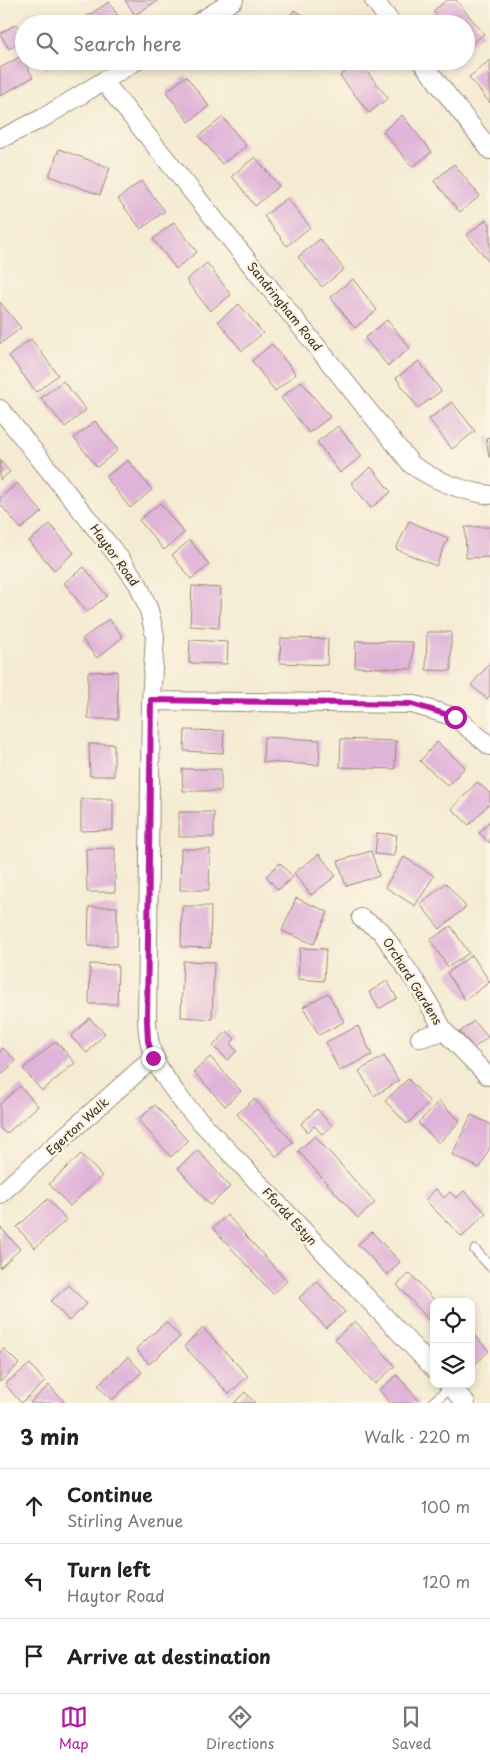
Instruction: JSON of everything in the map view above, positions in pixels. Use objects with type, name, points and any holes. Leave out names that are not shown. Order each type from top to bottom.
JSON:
[{"type":"street","points":[[210,15],[234,0]]},
{"type":"street","points":[[374,0],[385,15]]},
{"type":"street","points":[[0,139],[43,118],[122,70]]},
{"type":"street","points":[[429,70],[490,150]]},
{"type":"street","name":"Sandringham Road","points":[[104,82],[412,465],[427,475],[472,493],[490,495]]},
{"type":"street","name":"Haytor Road","points":[[0,409],[121,560],[138,584],[149,610],[156,636],[151,700],[147,1021],[148,1041],[153,1058]]},
{"type":"street","points":[[151,700],[412,704],[455,717],[490,746]]},
{"type":"street","name":"Orchard Gardens","points":[[361,918],[423,993],[444,1031],[490,1076]]},
{"type":"street","name":"Orchard Gardens","points":[[420,1038],[444,1031]]},
{"type":"street","name":"Egerton Walk","points":[[0,1194],[153,1058]]},
{"type":"street","name":"Ffordd Estyn","points":[[153,1058],[166,1080],[185,1105],[430,1365]]},
{"type":"street","points":[[451,1388],[466,1403]]},
{"type":"lane","points":[[475,1250],[490,1266]]},
{"type":"lane","points":[[432,1403],[447,1388]]},
{"type":"building","points":[[125,0],[158,0],[135,15]]},
{"type":"building","points":[[447,0],[456,0],[468,15],[436,15],[433,11]]},
{"type":"building","points":[[109,2],[117,15],[89,15]]},
{"type":"building","points":[[294,10],[303,15],[292,15]]},
{"type":"building","points":[[475,23],[484,34],[475,41]]},
{"type":"building","points":[[15,25],[15,45],[9,49],[0,34]]},
{"type":"building","points":[[15,59],[15,70],[29,70],[33,77],[0,96],[0,68]]},
{"type":"building","points":[[490,60],[490,103],[469,77]]},
{"type":"building","points":[[348,70],[365,70],[388,98],[369,113],[340,76]]},
{"type":"building","points":[[186,76],[209,106],[189,122],[166,92]]},
{"type":"building","points":[[402,115],[432,152],[412,167],[383,131]]},
{"type":"building","points":[[223,117],[246,146],[222,164],[199,136]]},
{"type":"building","points":[[59,149],[110,168],[100,195],[49,176]]},
{"type":"building","points":[[255,157],[279,186],[255,206],[232,176]]},
{"type":"building","points":[[454,164],[480,196],[460,212],[434,181]]},
{"type":"building","points":[[141,181],[165,211],[141,229],[118,199]]},
{"type":"building","points":[[287,198],[310,227],[287,246],[264,216]]},
{"type":"building","points":[[486,220],[490,224],[490,263],[467,235]]},
{"type":"building","points":[[174,222],[197,252],[176,269],[153,239]]},
{"type":"building","points":[[320,239],[344,269],[322,287],[298,257]]},
{"type":"building","points":[[207,263],[231,295],[210,311],[186,280]]},
{"type":"building","points":[[353,279],[377,310],[355,328],[330,297]]},
{"type":"building","points":[[0,302],[21,328],[0,344]]},
{"type":"building","points":[[239,304],[263,333],[242,351],[218,321]]},
{"type":"building","points":[[387,320],[410,348],[388,366],[365,338]]},
{"type":"building","points":[[31,339],[58,375],[36,392],[9,356]]},
{"type":"building","points":[[272,344],[296,374],[275,391],[252,361]]},
{"type":"building","points":[[419,361],[441,391],[418,408],[396,378]]},
{"type":"building","points":[[63,381],[86,410],[65,427],[41,398]]},
{"type":"building","points":[[301,381],[330,417],[309,433],[281,398]]},
{"type":"building","points":[[452,402],[475,431],[452,449],[429,419]]},
{"type":"building","points":[[95,421],[118,450],[97,467],[74,438]]},
{"type":"building","points":[[338,426],[362,456],[340,473],[317,442]]},
{"type":"building","points":[[490,437],[490,457],[489,457],[486,438]]},
{"type":"building","points":[[0,460],[10,472],[0,480]]},
{"type":"building","points":[[128,460],[152,490],[130,508],[106,477]]},
{"type":"building","points":[[371,467],[391,492],[371,508],[351,483]]},
{"type":"building","points":[[17,483],[42,512],[21,529],[0,504],[0,498]]},
{"type":"building","points":[[160,503],[184,533],[164,550],[139,520]]},
{"type":"building","points":[[409,521],[448,538],[436,566],[396,549]]},
{"type":"building","points":[[50,524],[74,553],[54,570],[29,541]]},
{"type":"building","points":[[465,527],[490,527],[490,557],[466,558]]},
{"type":"building","points":[[190,540],[209,565],[191,579],[172,555]]},
{"type":"building","points":[[84,567],[107,596],[87,612],[64,583]]},
{"type":"building","points":[[192,586],[221,588],[219,628],[190,626]]},
{"type":"building","points":[[109,619],[123,637],[97,658],[82,639]]},
{"type":"building","points":[[427,632],[451,632],[451,671],[426,670]]},
{"type":"building","points":[[281,638],[328,639],[327,665],[280,663]]},
{"type":"building","points":[[190,640],[228,642],[227,664],[189,663]]},
{"type":"building","points":[[356,641],[413,642],[412,669],[355,667]]},
{"type":"building","points":[[490,663],[490,695],[487,699],[471,685]]},
{"type":"building","points":[[117,671],[118,719],[88,719],[88,672]]},
{"type":"building","points":[[185,730],[224,731],[223,753],[184,751]]},
{"type":"building","points":[[264,737],[320,740],[319,765],[263,762]]},
{"type":"building","points":[[341,739],[396,741],[395,769],[340,767]]},
{"type":"building","points":[[437,742],[465,767],[448,786],[420,761]]},
{"type":"building","points":[[89,744],[114,744],[114,776],[90,776]]},
{"type":"building","points":[[182,769],[221,769],[221,791],[183,791]]},
{"type":"building","points":[[477,782],[490,793],[490,803],[469,825],[452,809]]},
{"type":"building","points":[[81,799],[113,799],[113,830],[81,831]]},
{"type":"building","points":[[179,812],[214,812],[214,837],[179,837]]},
{"type":"building","points":[[490,821],[490,843],[479,833]]},
{"type":"building","points":[[377,833],[397,835],[394,856],[375,854]]},
{"type":"building","points":[[115,848],[115,892],[87,892],[86,849]]},
{"type":"building","points":[[181,849],[210,849],[209,890],[180,890]]},
{"type":"building","points":[[371,851],[379,876],[346,886],[338,861]]},
{"type":"building","points":[[319,854],[336,876],[311,895],[294,873]]},
{"type":"building","points":[[404,857],[434,876],[415,906],[385,887]]},
{"type":"building","points":[[280,863],[293,877],[278,890],[266,876]]},
{"type":"building","points":[[446,883],[466,907],[440,929],[420,904]]},
{"type":"building","points":[[296,898],[328,912],[314,944],[282,931]]},
{"type":"building","points":[[182,906],[211,906],[210,948],[181,947]]},
{"type":"building","points":[[89,907],[117,907],[117,946],[88,946]]},
{"type":"building","points":[[451,926],[469,953],[448,967],[430,940]]},
{"type":"building","points":[[300,948],[326,949],[324,981],[298,979]]},
{"type":"building","points":[[472,955],[490,982],[465,1000],[447,973]]},
{"type":"building","points":[[183,961],[214,962],[212,1019],[181,1017]]},
{"type":"building","points":[[90,964],[118,965],[117,1004],[89,1004]]},
{"type":"building","points":[[387,981],[397,998],[379,1009],[369,992]]},
{"type":"building","points":[[328,993],[344,1022],[319,1035],[303,1007]]},
{"type":"building","points":[[89,1018],[105,1033],[87,1053],[71,1037]]},
{"type":"building","points":[[474,1021],[488,1037],[474,1048],[460,1032]]},
{"type":"building","points":[[358,1026],[372,1055],[339,1071],[326,1042]]},
{"type":"building","points":[[227,1031],[235,1039],[230,1044],[237,1051],[228,1060],[213,1046]]},
{"type":"building","points":[[56,1041],[75,1063],[42,1091],[23,1069]]},
{"type":"building","points":[[3,1048],[16,1061],[0,1076],[0,1051]]},
{"type":"building","points":[[384,1056],[399,1081],[374,1096],[359,1071]]},
{"type":"building","points":[[210,1057],[241,1091],[225,1106],[194,1072]]},
{"type":"building","points":[[408,1079],[430,1102],[407,1124],[385,1101]]},
{"type":"building","points":[[20,1086],[38,1106],[6,1134],[0,1128],[0,1104]]},
{"type":"building","points":[[254,1099],[293,1142],[277,1157],[237,1114]]},
{"type":"building","points":[[439,1101],[460,1121],[439,1143],[418,1123]]},
{"type":"building","points":[[155,1105],[188,1141],[171,1157],[138,1120]]},
{"type":"building","points":[[317,1109],[332,1126],[322,1134],[314,1126],[308,1132],[301,1124]]},
{"type":"building","points":[[471,1115],[490,1124],[490,1147],[480,1168],[452,1155]]},
{"type":"building","points":[[315,1136],[375,1203],[358,1218],[298,1151]]},
{"type":"building","points":[[198,1150],[230,1187],[210,1205],[178,1168]]},
{"type":"building","points":[[81,1154],[102,1176],[70,1206],[49,1184]]},
{"type":"building","points":[[436,1189],[444,1198],[450,1192],[456,1198],[464,1191],[486,1213],[462,1237],[425,1200]]},
{"type":"building","points":[[48,1199],[66,1220],[35,1248],[17,1227]]},
{"type":"building","points":[[227,1215],[287,1281],[273,1294],[213,1228]]},
{"type":"building","points":[[0,1227],[20,1249],[0,1268]]},
{"type":"building","points":[[372,1232],[400,1262],[387,1275],[358,1244]]},
{"type":"building","points":[[410,1273],[432,1298],[430,1298],[430,1319],[429,1320],[397,1285]]},
{"type":"building","points":[[317,1281],[345,1312],[326,1328],[299,1298]]},
{"type":"building","points":[[69,1285],[87,1304],[69,1321],[51,1301]]},
{"type":"building","points":[[355,1321],[395,1366],[375,1384],[335,1339]]},
{"type":"building","points":[[166,1322],[180,1337],[149,1364],[136,1349]]},
{"type":"building","points":[[203,1328],[248,1376],[229,1394],[184,1346]]},
{"type":"building","points":[[475,1336],[489,1351],[475,1364]]},
{"type":"building","points":[[4,1349],[19,1364],[0,1382],[0,1352]]},
{"type":"building","points":[[128,1357],[142,1372],[112,1400],[98,1385]]},
{"type":"building","points":[[30,1364],[45,1382],[21,1403],[5,1384]]},
{"type":"building","points":[[397,1375],[419,1403],[390,1403],[379,1390]]},
{"type":"building","points":[[49,1385],[65,1403],[30,1403]]},
{"type":"building","points":[[245,1392],[255,1403],[234,1403]]},
{"type":"route","points":[[153,1058],[148,1041],[147,1021],[151,700],[412,704],[455,717]]}]
